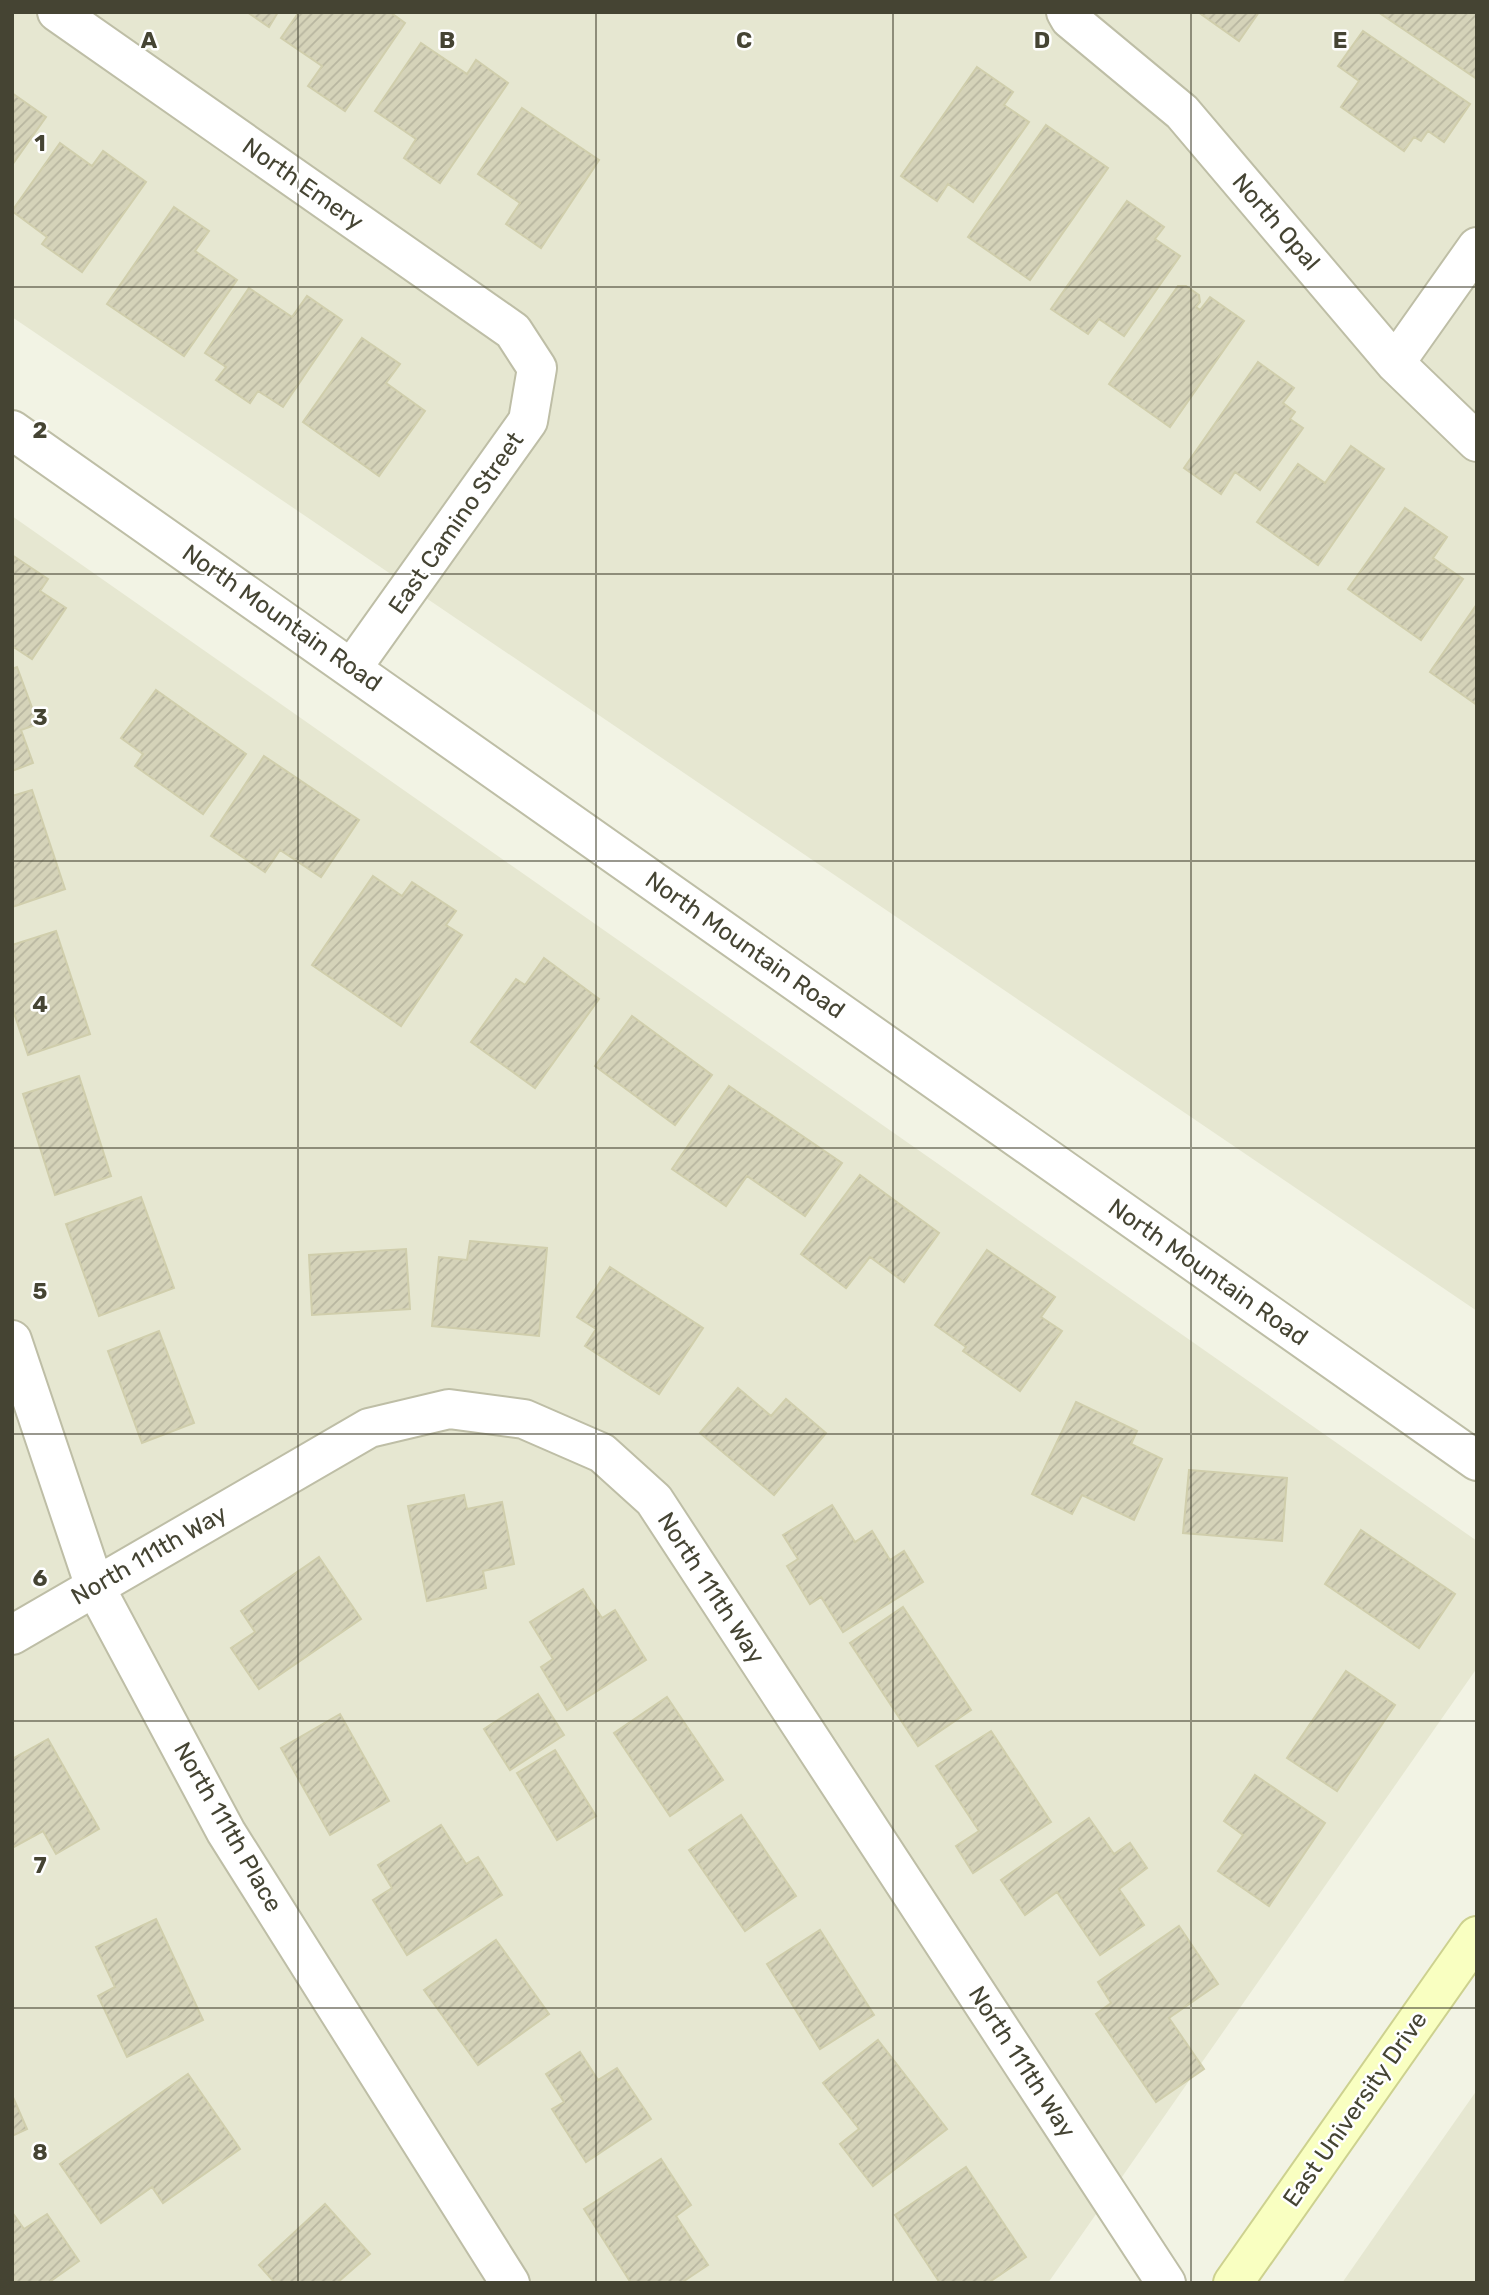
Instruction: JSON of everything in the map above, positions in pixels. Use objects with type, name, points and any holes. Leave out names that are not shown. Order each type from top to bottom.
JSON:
[{"type":"main road","name":"East University Drive","points":[[1233,2283],[1477,1936]]},
{"type":"street","name":"North Emery","points":[[57,12],[513,331],[537,368]]},
{"type":"street","name":"North Opal","points":[[1066,12],[1070,19],[1182,112],[1395,363],[1477,442]]},
{"type":"street","points":[[1395,363],[1477,247]]},
{"type":"street","name":"East Camino Street","points":[[352,668],[528,421],[537,368]]},
{"type":"street","name":"North Mountain Road","points":[[12,430],[1477,1461]]},
{"type":"street","name":"North 111th Place","points":[[12,1340],[95,1587],[226,1832],[491,2274]]},
{"type":"street","name":"North 111th Way","points":[[12,1636],[369,1428],[449,1409],[524,1419],[602,1453],[654,1500],[1166,2283]]},
{"type":"shaded area","points":[[12,12],[1477,12],[1477,1311],[12,317]]},
{"type":"shaded area","points":[[12,516],[1477,1541],[1477,1668],[1048,2283],[12,2283]]},
{"type":"shaded area","points":[[1477,2090],[1477,2283],[1342,2283],[1397,2204]]},
{"type":"building","points":[[247,12],[278,12],[269,27]]},
{"type":"building","points":[[299,12],[390,12],[405,23],[345,111],[308,86],[322,66],[281,38]]},
{"type":"building","points":[[1198,12],[1259,12],[1239,41]]},
{"type":"building","points":[[1378,12],[1477,12],[1477,79]]},
{"type":"building","points":[[1363,31],[1470,104],[1444,142],[1428,131],[1421,141],[1414,137],[1404,151],[1341,107],[1359,81],[1338,66]]},
{"type":"building","points":[[421,43],[467,74],[476,60],[508,83],[440,183],[404,158],[416,139],[375,111]]},
{"type":"building","points":[[977,67],[1013,92],[1004,105],[1029,122],[973,202],[948,184],[937,201],[901,176]]},
{"type":"building","points":[[12,93],[46,117],[12,165]]},
{"type":"building","points":[[522,108],[599,160],[541,248],[506,224],[520,203],[478,174]]},
{"type":"building","points":[[1046,125],[1108,168],[1030,280],[968,237]]},
{"type":"building","points":[[60,143],[92,166],[103,151],[146,182],[82,272],[42,244],[47,237],[12,211]]},
{"type":"building","points":[[1127,201],[1164,227],[1155,239],[1180,256],[1124,336],[1099,319],[1088,334],[1051,309]]},
{"type":"building","points":[[174,207],[209,231],[195,251],[237,280],[184,356],[107,304]]},
{"type":"building","points":[[1178,286],[1186,286],[1199,295],[1200,302],[1196,307],[1200,310],[1210,297],[1244,321],[1170,427],[1109,384]]},
{"type":"building","points":[[249,288],[292,317],[307,296],[342,320],[283,407],[258,391],[250,403],[216,380],[226,367],[205,353]]},
{"type":"building","points":[[362,338],[400,364],[386,383],[425,411],[379,476],[303,422]]},
{"type":"building","points":[[1258,362],[1294,388],[1283,403],[1295,412],[1290,419],[1303,428],[1260,490],[1235,472],[1221,494],[1184,468]]},
{"type":"building","points":[[1351,446],[1384,469],[1318,565],[1257,522],[1298,464],[1325,483]]},
{"type":"building","points":[[1405,508],[1447,537],[1433,558],[1463,579],[1421,640],[1348,589]]},
{"type":"building","points":[[12,555],[48,579],[40,591],[66,608],[32,659],[12,646]]},
{"type":"building","points":[[1477,604],[1477,705],[1430,672]]},
{"type":"building","points":[[17,667],[38,724],[21,730],[33,763],[12,771],[12,669]]},
{"type":"building","points":[[156,690],[246,754],[203,814],[135,766],[143,754],[121,738]]},
{"type":"building","points":[[264,756],[359,820],[321,877],[280,850],[265,872],[211,836]]},
{"type":"building","points":[[32,790],[65,889],[12,907],[12,796]]},
{"type":"building","points":[[373,876],[402,896],[412,882],[456,911],[446,925],[462,935],[401,1026],[312,965]]},
{"type":"building","points":[[56,931],[90,1034],[28,1055],[12,1007],[12,945]]},
{"type":"building","points":[[544,958],[599,999],[535,1088],[471,1042],[516,979],[525,985]]},
{"type":"building","points":[[632,1016],[712,1075],[675,1125],[595,1066]]},
{"type":"building","points":[[79,1076],[111,1176],[55,1195],[23,1094]]},
{"type":"building","points":[[729,1086],[842,1163],[805,1216],[747,1176],[726,1206],[672,1169]]},
{"type":"building","points":[[860,1175],[939,1233],[904,1282],[870,1257],[846,1288],[801,1254]]},
{"type":"building","points":[[141,1197],[174,1288],[99,1316],[66,1224]]},
{"type":"building","points":[[470,1241],[547,1248],[539,1336],[432,1326],[439,1257],[467,1260]]},
{"type":"building","points":[[406,1249],[410,1309],[312,1315],[309,1255]]},
{"type":"building","points":[[987,1250],[1055,1297],[1041,1317],[1062,1331],[1020,1391],[963,1351],[966,1347],[935,1325]]},
{"type":"building","points":[[610,1267],[703,1328],[659,1394],[585,1346],[596,1329],[577,1317]]},
{"type":"building","points":[[159,1331],[194,1423],[142,1443],[108,1351]]},
{"type":"building","points":[[738,1388],[771,1416],[786,1399],[826,1433],[774,1495],[700,1433]]},
{"type":"building","points":[[1076,1402],[1137,1431],[1131,1444],[1162,1459],[1134,1520],[1082,1495],[1072,1514],[1032,1494]]},
{"type":"building","points":[[1189,1470],[1287,1478],[1282,1541],[1183,1533]]},
{"type":"building","points":[[464,1495],[467,1509],[502,1502],[514,1564],[483,1571],[486,1588],[427,1601],[408,1506]]},
{"type":"building","points":[[832,1505],[855,1542],[872,1531],[890,1560],[904,1551],[923,1582],[843,1632],[821,1597],[810,1604],[787,1566],[798,1559],[783,1535]]},
{"type":"building","points":[[1361,1530],[1455,1594],[1419,1648],[1325,1584]]},
{"type":"building","points":[[319,1557],[361,1619],[259,1689],[231,1648],[255,1632],[241,1611]]},
{"type":"building","points":[[583,1589],[602,1618],[615,1610],[646,1660],[567,1710],[541,1667],[553,1659],[530,1622]]},
{"type":"building","points":[[903,1607],[971,1710],[918,1746],[850,1643]]},
{"type":"building","points":[[1346,1671],[1395,1705],[1337,1791],[1287,1758]]},
{"type":"building","points":[[538,1694],[564,1735],[510,1770],[484,1729]]},
{"type":"building","points":[[667,1697],[723,1780],[670,1816],[614,1733]]},
{"type":"building","points":[[340,1714],[389,1801],[330,1835],[281,1748]]},
{"type":"building","points":[[991,1731],[1051,1822],[973,1873],[956,1846],[979,1831],[936,1766]]},
{"type":"building","points":[[48,1739],[99,1829],[56,1854],[43,1831],[12,1848],[12,1759]]},
{"type":"building","points":[[555,1750],[596,1816],[557,1840],[517,1773]]},
{"type":"building","points":[[1255,1775],[1325,1823],[1269,1906],[1218,1871],[1243,1835],[1224,1821]]},
{"type":"building","points":[[741,1815],[796,1896],[745,1931],[689,1850]]},
{"type":"building","points":[[1089,1818],[1114,1854],[1130,1843],[1147,1868],[1119,1889],[1144,1925],[1100,1955],[1057,1892],[1025,1915],[1001,1880]]},
{"type":"building","points":[[441,1825],[466,1864],[478,1857],[502,1895],[407,1955],[373,1900],[392,1888],[378,1865]]},
{"type":"building","points":[[156,1919],[203,2020],[127,2057],[98,1996],[115,1987],[96,1947]]},
{"type":"building","points":[[1179,1926],[1218,1984],[1169,2018],[1204,2069],[1156,2102],[1096,2014],[1111,2003],[1098,1982]]},
{"type":"building","points":[[820,1930],[874,2015],[820,2049],[767,1964]]},
{"type":"building","points":[[496,1940],[549,2014],[478,2065],[424,1990]]},
{"type":"building","points":[[878,2040],[947,2129],[873,2186],[840,2144],[859,2129],[823,2083]]},
{"type":"building","points":[[580,2052],[598,2080],[617,2068],[651,2119],[586,2162],[552,2109],[564,2102],[546,2074]]},
{"type":"building","points":[[188,2074],[240,2149],[163,2203],[152,2187],[101,2223],[60,2164]]},
{"type":"building","points":[[12,2095],[27,2129],[12,2136]]},
{"type":"building","points":[[661,2159],[691,2205],[676,2216],[708,2265],[681,2283],[631,2283],[584,2209]]},
{"type":"building","points":[[966,2167],[1026,2257],[988,2283],[940,2283],[895,2215]]},
{"type":"building","points":[[325,2204],[370,2254],[337,2283],[275,2283],[259,2265]]},
{"type":"building","points":[[12,2212],[24,2229],[47,2214],[79,2261],[48,2283],[12,2283]]}]
